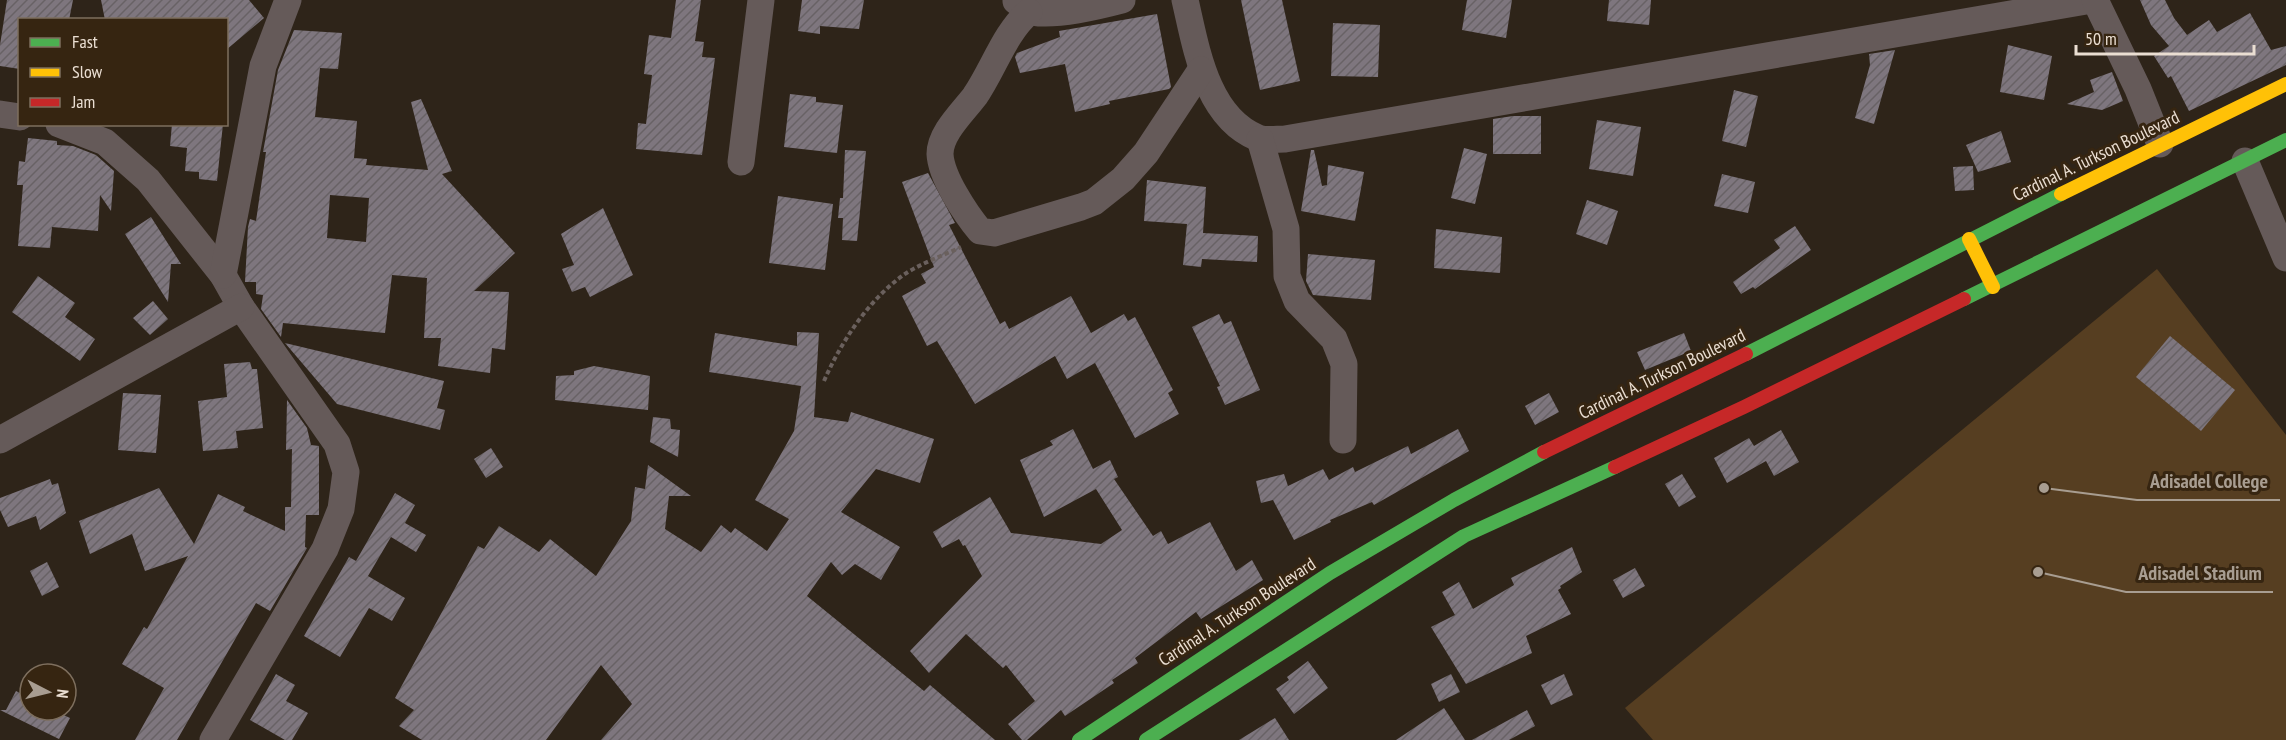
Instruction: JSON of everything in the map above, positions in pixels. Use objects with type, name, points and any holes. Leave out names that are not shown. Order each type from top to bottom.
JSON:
[{"type":"street","points":[[223,275],[263,66],[288,0]]},
{"type":"street","points":[[741,162],[760,0]]},
{"type":"street","points":[[1122,0],[1085,9],[1022,6],[1020,19],[988,76],[946,134],[940,154],[957,198],[980,231],[994,233],[1094,202],[1123,179],[1146,153],[1201,70]]},
{"type":"street","points":[[1185,0],[1201,70],[1223,108],[1241,128],[1260,139],[1286,139],[2093,0],[2138,89],[2160,144]]},
{"type":"street","name":"Cardinal A. Turkson Boulevard","points":[[1079,740],[1330,573],[1454,500],[1565,441],[1715,370],[1969,239],[2286,84]]},
{"type":"street","points":[[0,114],[18,117]]},
{"type":"street","points":[[64,126],[105,142],[148,180],[223,275],[241,307],[337,444],[346,472],[341,509],[325,549],[213,740]]},
{"type":"street","points":[[1260,139],[1286,229],[1287,276],[1297,302],[1334,339],[1344,364],[1343,440]]},
{"type":"street","points":[[1146,740],[1464,536],[1744,407],[2286,140]]},
{"type":"street","points":[[2245,161],[2286,258]]},
{"type":"street","points":[[1969,239],[1993,286]]},
{"type":"street","points":[[0,440],[241,307]]},
{"type":"path","points":[[824,381],[838,351],[882,293],[904,275],[968,244],[980,231]]},
{"type":"shaded area","points":[[2157,269],[2286,435],[2286,740],[1653,740],[1625,708]]},
{"type":"building","points":[[7,0],[73,0],[69,18],[18,18],[18,69],[0,66],[0,45]]},
{"type":"building","points":[[101,0],[249,0],[264,18],[228,48],[228,18],[105,18]]},
{"type":"building","points":[[676,0],[701,0],[695,41],[704,42],[702,57],[715,58],[702,155],[636,149],[638,123],[646,124],[652,75],[644,74],[649,35],[671,38]]},
{"type":"building","points":[[802,0],[864,0],[859,29],[820,26],[820,34],[798,31]]},
{"type":"building","points":[[1241,0],[1282,0],[1300,81],[1260,90]]},
{"type":"building","points":[[1467,0],[1512,0],[1506,38],[1462,30]]},
{"type":"building","points":[[1609,0],[1651,0],[1649,25],[1607,21]]},
{"type":"building","points":[[2140,0],[2165,0],[2174,18],[2187,35],[2209,20],[2217,32],[2250,13],[2271,50],[2286,46],[2286,65],[2189,111],[2171,76],[2168,78],[2154,56],[2169,46],[2151,25]]},
{"type":"building","points":[[1157,14],[1171,87],[1169,89],[1109,101],[1110,104],[1075,112],[1065,64],[1020,73],[1015,57],[1017,53],[1060,37],[1059,31]]},
{"type":"building","points":[[1333,23],[1380,25],[1378,77],[1331,76]]},
{"type":"building","points":[[294,30],[342,33],[338,69],[320,68],[315,117],[357,121],[354,158],[367,159],[366,165],[428,170],[411,102],[421,99],[452,171],[442,174],[515,253],[474,291],[509,292],[505,350],[492,348],[490,373],[438,366],[441,338],[424,338],[427,278],[392,275],[385,333],[283,323],[281,337],[261,309],[263,295],[256,294],[256,282],[245,282],[248,227],[250,219],[256,221],[266,152],[263,152],[278,70]],"holes":[[[330,195],[369,198],[366,242],[327,238]]]},
{"type":"building","points":[[2008,45],[2052,56],[2044,100],[2000,92]]},
{"type":"building","points":[[1895,50],[1874,124],[1855,118],[1870,65],[1869,54]]},
{"type":"building","points":[[2112,72],[2123,101],[2102,110],[2067,104],[2094,92],[2090,80]]},
{"type":"building","points":[[1734,90],[1758,96],[1746,147],[1722,141]]},
{"type":"building","points":[[790,94],[816,97],[816,102],[843,105],[837,153],[784,147]]},
{"type":"building","points":[[1541,116],[1541,154],[1493,154],[1493,119]]},
{"type":"building","points":[[1597,120],[1641,127],[1633,176],[1589,169]]},
{"type":"building","points":[[172,126],[223,126],[217,181],[199,179],[199,172],[185,171],[187,148],[170,146]]},
{"type":"building","points":[[2001,131],[2011,162],[1978,172],[1966,145]]},
{"type":"building","points":[[28,138],[57,141],[57,145],[73,146],[96,155],[114,171],[111,211],[100,195],[98,231],[52,227],[50,248],[18,246],[23,185],[17,185],[19,161],[25,162]]},
{"type":"building","points":[[1464,148],[1487,154],[1475,204],[1451,198]]},
{"type":"building","points":[[845,150],[866,151],[857,241],[842,240],[843,218],[838,218],[840,198],[843,198]]},
{"type":"building","points":[[1311,150],[1314,150],[1322,186],[1327,185],[1328,165],[1364,172],[1355,221],[1301,211]]},
{"type":"building","points":[[1973,166],[1974,190],[1955,191],[1953,167]]},
{"type":"building","points":[[928,173],[955,223],[949,225],[1000,324],[1005,321],[1009,329],[1071,296],[1091,333],[1124,314],[1128,321],[1135,317],[1173,390],[1168,393],[1179,414],[1135,438],[1095,363],[1067,379],[1055,356],[975,404],[937,341],[927,346],[902,296],[926,283],[921,274],[934,267],[902,182]]},
{"type":"building","points":[[1722,174],[1755,182],[1748,213],[1714,206]]},
{"type":"building","points":[[1147,180],[1206,187],[1203,233],[1258,236],[1257,262],[1202,259],[1201,267],[1183,265],[1187,224],[1144,221]]},
{"type":"building","points":[[778,196],[833,204],[825,270],[769,263]]},
{"type":"building","points":[[1587,200],[1618,211],[1607,245],[1576,234]]},
{"type":"building","points":[[603,208],[633,275],[590,297],[585,287],[572,292],[562,269],[574,265],[561,234]]},
{"type":"building","points":[[151,217],[181,264],[171,264],[168,302],[125,234]]},
{"type":"building","points":[[1795,226],[1811,250],[1755,289],[1753,287],[1741,294],[1733,282],[1780,248],[1774,240]]},
{"type":"building","points":[[1436,229],[1502,237],[1500,273],[1434,268]]},
{"type":"building","points":[[1308,254],[1375,260],[1371,300],[1313,295],[1306,281]]},
{"type":"building","points":[[38,276],[75,303],[65,317],[95,339],[80,361],[12,312]]},
{"type":"building","points":[[153,301],[168,319],[150,335],[133,318]]},
{"type":"building","points":[[1219,314],[1224,324],[1231,321],[1260,390],[1225,405],[1217,387],[1220,386],[1192,327]]},
{"type":"building","points":[[797,332],[819,333],[814,417],[848,422],[851,412],[934,439],[920,483],[876,469],[841,512],[900,547],[881,580],[855,564],[842,575],[831,562],[807,596],[924,691],[930,685],[995,740],[601,740],[632,704],[601,665],[546,740],[422,740],[399,726],[414,710],[395,698],[478,546],[484,549],[499,526],[539,552],[550,539],[596,576],[631,521],[635,487],[645,489],[648,465],[691,496],[669,496],[665,529],[701,552],[721,525],[731,533],[735,528],[767,551],[789,519],[755,500],[794,431],[801,386],[709,372],[715,333],[797,346]]},
{"type":"building","points":[[1684,333],[1691,351],[1645,370],[1637,352]]},
{"type":"building","points":[[2170,336],[2235,390],[2201,431],[2136,377]]},
{"type":"building","points":[[285,343],[444,381],[437,408],[445,410],[440,430],[337,404]]},
{"type":"building","points":[[250,362],[252,369],[257,369],[263,428],[236,431],[238,448],[203,451],[198,401],[227,397],[224,364]]},
{"type":"building","points":[[594,366],[650,376],[648,410],[555,400],[556,376],[574,375],[574,371]]},
{"type":"building","points":[[123,393],[161,395],[156,453],[118,450]]},
{"type":"building","points":[[1549,393],[1559,412],[1535,425],[1525,406]]},
{"type":"building","points":[[287,400],[307,428],[311,445],[319,446],[319,515],[306,515],[305,547],[307,548],[270,611],[256,603],[177,740],[135,740],[164,688],[122,664],[144,627],[147,629],[188,556],[145,571],[132,534],[90,554],[79,521],[159,488],[194,544],[218,494],[245,507],[243,511],[285,531],[285,507],[291,507],[292,449],[286,450]]},
{"type":"building","points":[[653,417],[670,419],[671,429],[680,430],[678,457],[650,442]]},
{"type":"building","points":[[1073,429],[1093,469],[1110,460],[1118,477],[1114,479],[1153,536],[1161,531],[1168,544],[1210,522],[1236,571],[1252,560],[1263,580],[1201,619],[1196,612],[1135,658],[1138,663],[1112,680],[1114,683],[1065,716],[1061,710],[1027,740],[1022,740],[1008,724],[1035,701],[1006,665],[1003,668],[966,634],[929,673],[910,651],[982,576],[965,545],[963,546],[959,539],[942,548],[933,532],[990,497],[1011,533],[1101,544],[1122,530],[1096,489],[1044,517],[1020,460],[1053,445],[1050,441]]},
{"type":"building","points":[[1458,429],[1469,451],[1374,505],[1372,502],[1330,520],[1331,522],[1294,540],[1273,500],[1261,503],[1256,481],[1284,474],[1288,486],[1323,469],[1329,480],[1353,467],[1355,472],[1408,446],[1411,454]]},
{"type":"building","points":[[1781,430],[1799,462],[1774,476],[1766,461],[1727,483],[1714,458],[1749,438],[1754,446]]},
{"type":"building","points":[[491,448],[503,467],[486,478],[474,459]]},
{"type":"building","points":[[1682,474],[1696,497],[1679,507],[1665,484]]},
{"type":"building","points":[[50,479],[52,485],[58,483],[66,513],[40,530],[36,516],[8,527],[0,510],[0,498]]},
{"type":"building","points":[[395,493],[415,505],[405,523],[426,535],[416,552],[391,537],[368,576],[405,598],[392,621],[369,608],[340,657],[304,636],[349,557],[356,561]]},
{"type":"building","points":[[1572,547],[1582,572],[1560,586],[1558,590],[1571,614],[1526,636],[1532,653],[1466,684],[1431,627],[1455,615],[1442,592],[1459,582],[1473,609],[1514,585],[1511,578]]},
{"type":"building","points":[[47,562],[59,587],[42,596],[30,571]]},
{"type":"building","points":[[1635,568],[1645,586],[1623,598],[1613,580]]},
{"type":"building","points":[[1308,661],[1328,688],[1294,714],[1276,689]]},
{"type":"building","points":[[276,674],[295,685],[286,701],[308,713],[292,740],[285,740],[250,720]]},
{"type":"building","points":[[1451,674],[1460,692],[1439,702],[1431,684]]},
{"type":"building","points":[[1564,674],[1573,695],[1551,705],[1541,685]]},
{"type":"building","points":[[16,691],[18,692],[18,719],[0,710],[6,710]]},
{"type":"building","points":[[1444,708],[1465,740],[1396,740]]},
{"type":"building","points":[[1527,710],[1535,726],[1509,740],[1472,740]]},
{"type":"building","points":[[1275,718],[1289,740],[1239,740]]},
{"type":"building","points":[[24,722],[68,722],[59,739]]},
{"type":"traffic: fast","points":[[1964,299],[2286,140]]},
{"type":"traffic: fast","points":[[1746,354],[2061,194]]},
{"type":"traffic: fast","points":[[1079,740],[1330,573],[1454,500],[1544,452]]},
{"type":"traffic: fast","points":[[1146,740],[1464,536],[1615,467]]},
{"type":"traffic: slow","points":[[2061,194],[2286,84]]},
{"type":"traffic: slow","points":[[1969,239],[1993,287]]},
{"type":"traffic: jam","points":[[1615,467],[1744,407],[1964,299]]},
{"type":"traffic: jam","points":[[1544,452],[1746,354]]},
{"type":"place","name":"Adisadel College","points":[[2044,488]]},
{"type":"place","name":"Adisadel Stadium","points":[[2038,572]]}]
